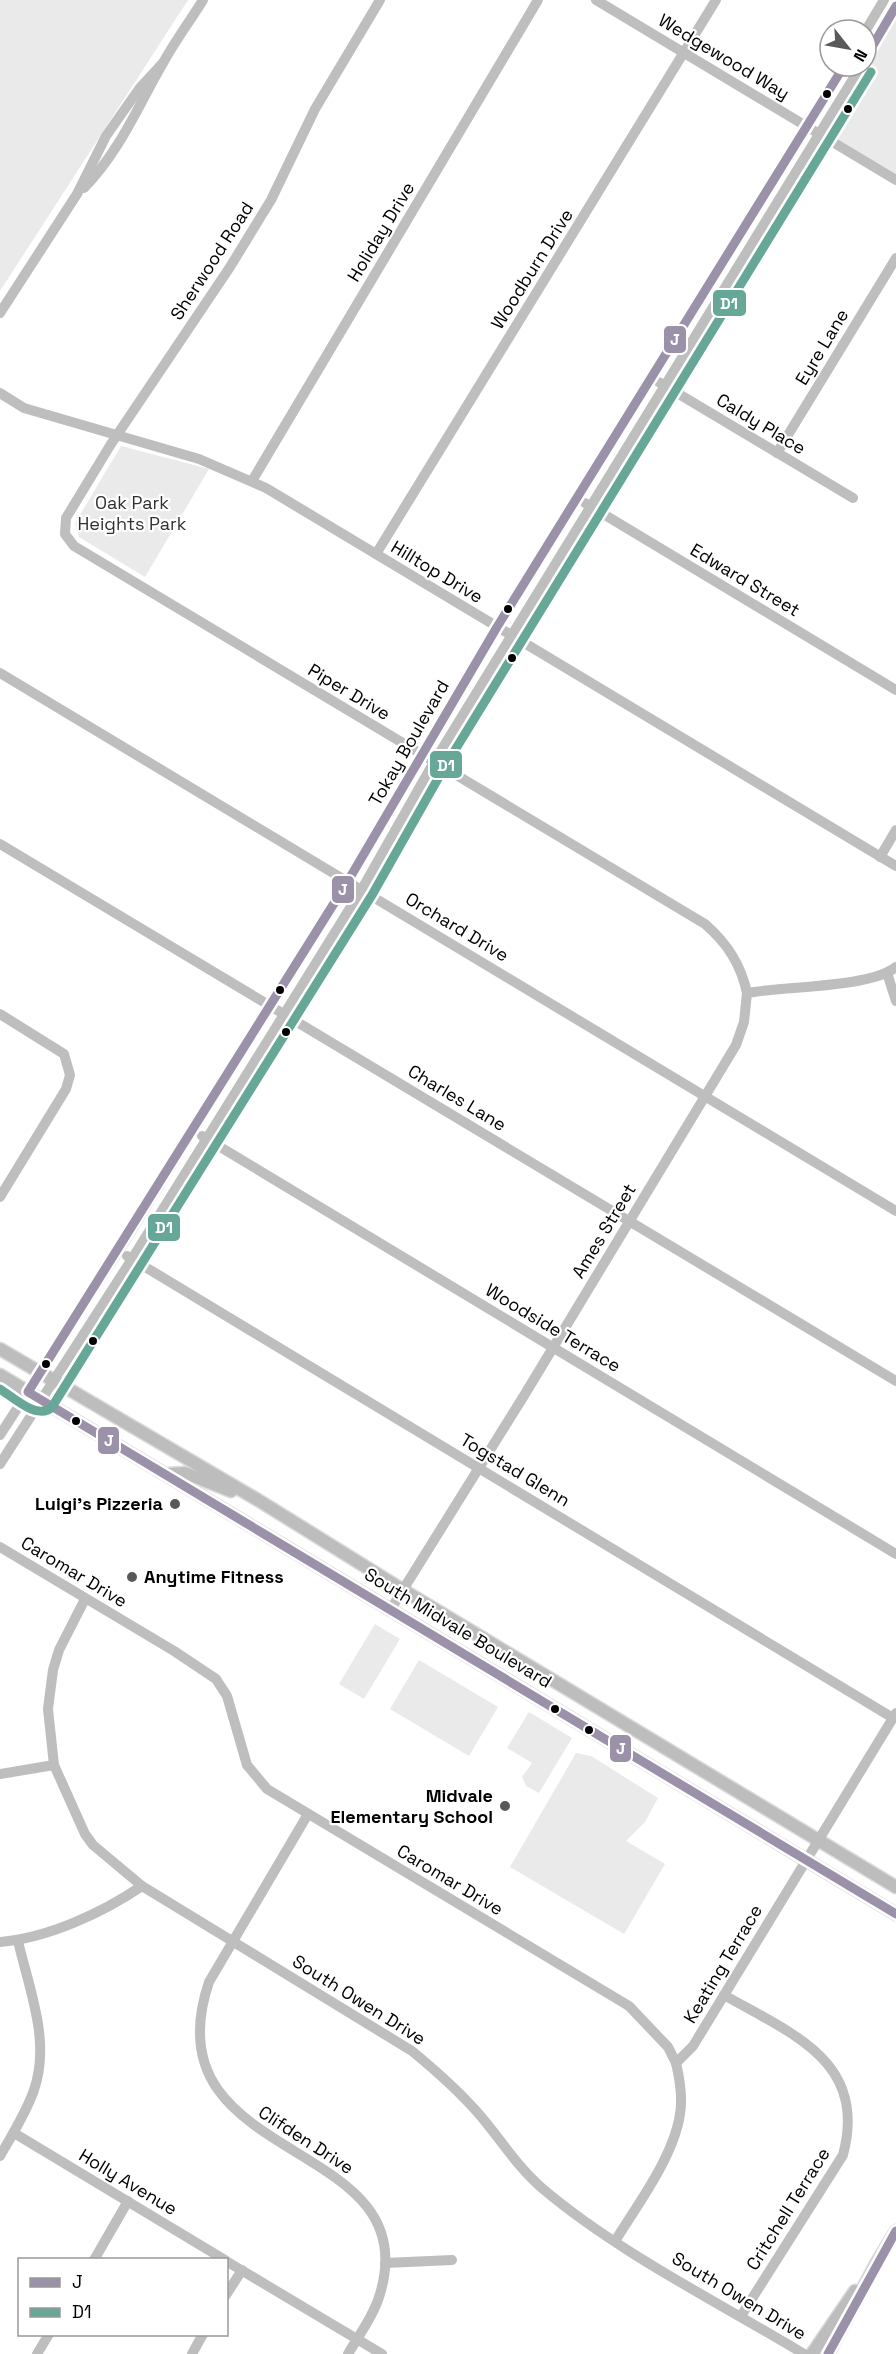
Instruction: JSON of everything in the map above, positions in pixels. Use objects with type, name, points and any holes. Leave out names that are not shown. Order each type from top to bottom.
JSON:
[{"type":"main road","name":"South Midvale Boulevard","points":[[0,1349],[258,1500],[402,1590],[896,1887]]},
{"type":"main road","name":"South Midvale Boulevard","points":[[0,1375],[896,1914]]},
{"type":"main road","points":[[168,1474],[185,1473],[258,1500]]},
{"type":"main road","points":[[828,2354],[896,2231]]},
{"type":"main road","points":[[812,2354],[876,2264]]},
{"type":"street","points":[[0,313],[77,194],[99,172],[131,124],[162,64],[203,0]]},
{"type":"street","name":"Sherwood Road","points":[[65,534],[66,519],[117,435],[230,267],[271,200],[315,109],[380,0]]},
{"type":"street","name":"Holiday Drive","points":[[252,481],[538,0]]},
{"type":"street","name":"Wedgewood Way","points":[[596,0],[896,180]]},
{"type":"street","name":"Woodburn Drive","points":[[376,554],[716,0]]},
{"type":"street","points":[[873,18],[884,0]]},
{"type":"street","points":[[878,37],[896,6]]},
{"type":"street","name":"Tokay Boulevard","points":[[0,1436],[194,1131],[348,881],[497,627],[837,78]]},
{"type":"street","name":"Tokay Boulevard","points":[[0,1464],[132,1259],[362,889],[434,762],[854,78]]},
{"type":"street","name":"Eyre Lane","points":[[777,453],[896,258]]},
{"type":"street","name":"Caldy Place","points":[[652,378],[853,498]]},
{"type":"street","name":"Hilltop Drive","points":[[0,393],[24,408],[199,459],[252,481],[896,866]]},
{"type":"street","name":"Edward Street","points":[[578,498],[896,690]]},
{"type":"street","name":"Piper Drive","points":[[65,534],[74,546],[705,924],[731,952],[740,968],[747,993]]},
{"type":"street","name":"Orchard Drive","points":[[0,673],[896,1211]]},
{"type":"street","points":[[880,857],[896,830]]},
{"type":"street","name":"Charles Lane","points":[[0,844],[896,1381]]},
{"type":"street","points":[[747,993],[853,981],[892,970],[896,1001]]},
{"type":"street","name":"Ames Street","points":[[391,1609],[553,1348],[740,1037],[747,993]]},
{"type":"street","points":[[0,1014],[64,1054],[70,1075],[66,1089],[0,1197]]},
{"type":"street","name":"Woodside Terrace","points":[[194,1131],[896,1554]]},
{"type":"street","name":"Togstad Glenn","points":[[119,1251],[894,1715]]},
{"type":"street","name":"Caromar Drive","points":[[0,1547],[174,1651],[216,1679],[227,1696],[247,1765],[267,1789],[629,2006],[668,2047],[676,2063]]},
{"type":"street","name":"South Owen Drive","points":[[85,1599],[68,1629],[53,1670],[48,1709],[54,1765],[85,1834],[93,1845],[141,1886],[412,2051],[440,2074],[479,2114],[508,2151],[541,2187],[580,2218],[804,2354]]},
{"type":"street","name":"Keating Terrace","points":[[676,2063],[693,2046],[894,1715]]},
{"type":"street","points":[[0,1774],[54,1765]]},
{"type":"street","name":"Clifden Drive","points":[[308,1814],[218,1962],[203,2000],[201,2048],[211,2079],[238,2114],[329,2171],[356,2194],[371,2213],[379,2230],[386,2263],[380,2294],[348,2354]]},
{"type":"street","points":[[0,1942],[18,1941],[69,1923],[141,1886]]},
{"type":"street","points":[[0,2156],[14,2133],[34,2089],[40,2058],[34,2004],[18,1941]]},
{"type":"street","name":"Critchell Terrace","points":[[724,1995],[768,2020],[825,2060],[842,2084],[848,2108],[849,2133],[843,2155],[741,2316]]},
{"type":"street","points":[[615,2241],[675,2135],[681,2100],[676,2063]]},
{"type":"street","name":"Holly Avenue","points":[[14,2133],[223,2258]]},
{"type":"street","points":[[95,2258],[128,2202]]},
{"type":"street","points":[[386,2263],[452,2260]]},
{"type":"street","name":"Holly Avenue","points":[[228,2261],[382,2354]]},
{"type":"street","points":[[228,2292],[242,2270]]},
{"type":"street","points":[[37,2354],[48,2336]]},
{"type":"street","points":[[192,2354],[202,2336]]},
{"type":"green space","points":[[0,0],[188,0],[0,291]]},
{"type":"green space","points":[[896,6],[896,180],[821,134],[858,78],[878,78],[878,37]]},
{"type":"green space","name":"Oak Park Heights Park","points":[[121,446],[209,469],[145,577],[79,537],[75,523]]},
{"type":"green space","points":[[375,1624],[400,1639],[364,1699],[339,1684]]},
{"type":"green space","points":[[419,1660],[498,1707],[469,1756],[390,1709]]},
{"type":"green space","points":[[529,1712],[572,1738],[539,1793],[526,1786],[522,1777],[532,1763],[507,1748]]},
{"type":"green space","points":[[576,1753],[591,1756],[658,1798],[645,1822],[626,1841],[665,1864],[624,1934],[510,1867]]},
{"type":"transit line","name":"J","points":[[878,37],[896,6]]},
{"type":"transit line","name":"J","points":[[837,78],[497,627],[348,881],[28,1392],[896,1914]]},
{"type":"transit line","name":"D1","points":[[0,1389],[33,1410],[46,1411],[52,1407],[372,895],[444,768],[867,78]]},
{"type":"transit line","name":"J","points":[[828,2354],[896,2231]]},
{"type":"place","name":"Luigi's Pizzeria","points":[[175,1504]]},
{"type":"place","name":"Anytime Fitness","points":[[132,1577]]},
{"type":"place","name":"Midvale Elementary School","points":[[505,1806]]}]
